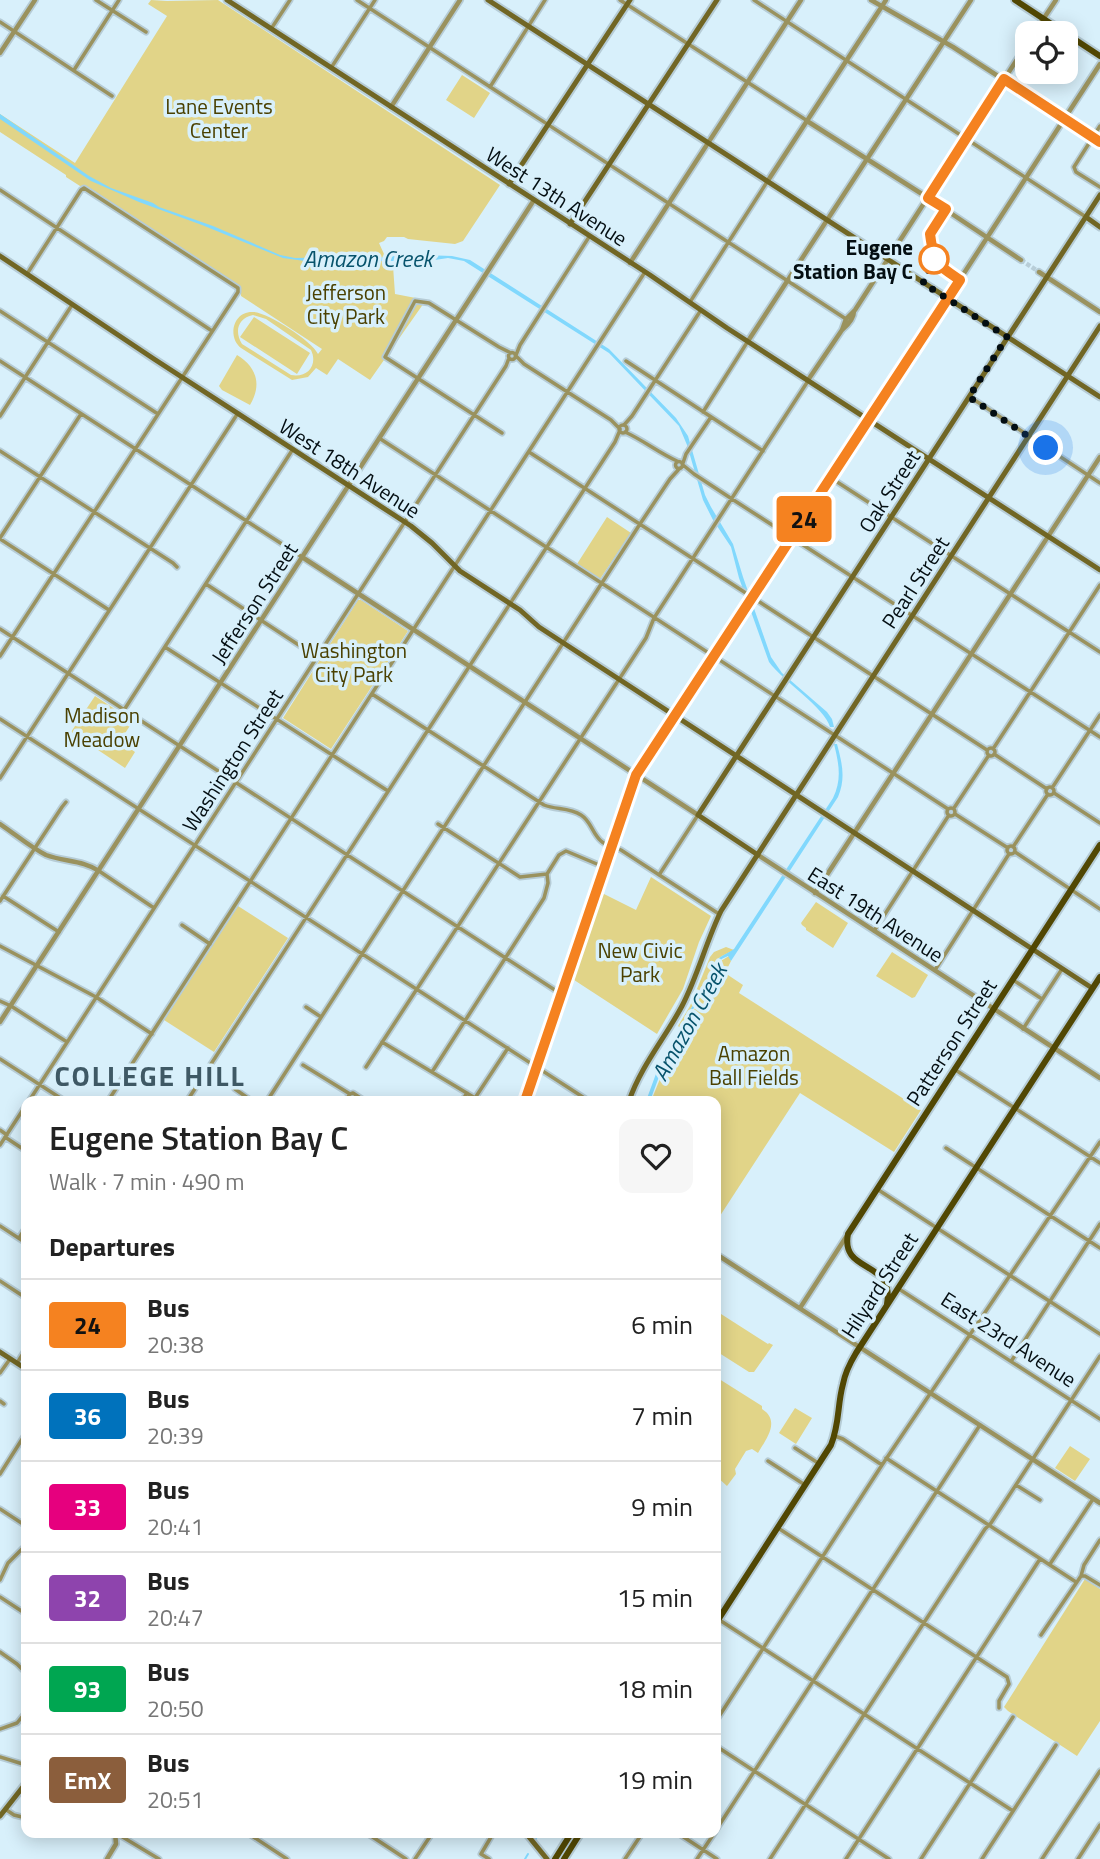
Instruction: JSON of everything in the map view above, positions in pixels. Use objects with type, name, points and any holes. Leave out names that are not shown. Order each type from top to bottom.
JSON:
[{"type":"main road","name":"West 13th Avenue","points":[[227,0],[1100,570]]},
{"type":"main road","points":[[488,0],[1100,397]]},
{"type":"main road","points":[[570,224],[717,0]]},
{"type":"main road","points":[[1015,0],[1100,56]]},
{"type":"main road","points":[[509,184],[629,2]]},
{"type":"main road","name":"Oak Street","points":[[698,815],[1100,195]]},
{"type":"main road","points":[[1086,217],[1100,227]]},
{"type":"main road","name":"West 18th Avenue","points":[[0,256],[405,522],[455,566],[540,627],[1093,988]]},
{"type":"main road","name":"Pearl Street","points":[[631,1096],[646,1062],[688,994],[719,914],[1100,326]]},
{"type":"main road","points":[[527,1096],[636,775],[676,716]]},
{"type":"main road","name":"East 19th Avenue","points":[[698,815],[758,855]]},
{"type":"main road","name":"Patterson Street","points":[[848,1234],[1100,845]]},
{"type":"main road","name":"Hilyard Street","points":[[721,1615],[835,1436],[842,1385],[850,1363],[1100,977]]},
{"type":"main road","points":[[848,1234],[847,1248],[853,1258],[898,1288]]},
{"type":"main road","points":[[878,1274],[887,1286],[886,1306]]},
{"type":"main road","points":[[0,1352],[21,1366]]},
{"type":"main road","points":[[0,1816],[21,1789]]},
{"type":"main road","points":[[529,1838],[547,1859]]},
{"type":"main road","points":[[555,1859],[568,1838]]},
{"type":"main road","points":[[564,1859],[577,1838]]},
{"type":"street","points":[[0,53],[34,0]]},
{"type":"street","points":[[96,0],[146,32]]},
{"type":"street","points":[[74,70],[120,0]]},
{"type":"street","points":[[271,29],[290,0]]},
{"type":"street","points":[[357,0],[846,319]]},
{"type":"street","points":[[331,68],[375,0]]},
{"type":"street","points":[[391,107],[460,0]]},
{"type":"street","points":[[490,87],[545,0]]},
{"type":"street","points":[[620,0],[629,2],[688,44],[1021,260]]},
{"type":"street","points":[[754,0],[1086,217]]},
{"type":"street","points":[[630,263],[801,0]]},
{"type":"street","points":[[871,0],[944,41],[1100,142]]},
{"type":"street","points":[[690,302],[886,0]]},
{"type":"street","points":[[703,412],[971,0]]},
{"type":"street","points":[[1044,19],[1056,0]]},
{"type":"street","points":[[0,22],[112,96]]},
{"type":"street","points":[[842,330],[846,319],[855,310],[1015,62]]},
{"type":"street","points":[[676,716],[1100,64]]},
{"type":"street","points":[[1100,126],[1074,164],[1076,172],[1100,187]]},
{"type":"street","points":[[0,656],[238,288],[84,188],[26,274]]},
{"type":"street","points":[[0,190],[212,331]]},
{"type":"street","name":"Jefferson Street","points":[[0,1022],[534,200]]},
{"type":"street","name":"Washington Street","points":[[32,1096],[589,237]]},
{"type":"street","points":[[111,1096],[645,272]]},
{"type":"street","points":[[1039,272],[1100,312]]},
{"type":"street","points":[[502,433],[385,357],[415,301],[429,303],[499,347],[1100,737]]},
{"type":"street","points":[[0,416],[72,305]]},
{"type":"street","points":[[190,1096],[701,310]]},
{"type":"street","points":[[366,1067],[646,638],[654,618],[808,380],[854,316],[855,310]]},
{"type":"street","points":[[0,311],[158,414]]},
{"type":"street","points":[[0,361],[302,558]]},
{"type":"street","points":[[626,361],[763,452]]},
{"type":"street","points":[[969,397],[1100,483]]},
{"type":"street","points":[[0,778],[237,413]]},
{"type":"street","points":[[81,414],[0,539],[109,610]]},
{"type":"street","points":[[270,1096],[711,417]]},
{"type":"street","points":[[379,438],[1100,908]]},
{"type":"street","points":[[124,710],[293,449]]},
{"type":"street","points":[[0,451],[177,567]]},
{"type":"street","points":[[529,452],[1100,823]]},
{"type":"street","points":[[815,892],[1100,457]]},
{"type":"street","points":[[831,478],[1100,652]]},
{"type":"street","name":"East 19th Avenue","points":[[302,558],[698,815]]},
{"type":"street","points":[[206,584],[317,657]]},
{"type":"street","points":[[874,931],[1100,585]]},
{"type":"street","points":[[0,629],[562,994]]},
{"type":"street","points":[[165,648],[388,791]]},
{"type":"street","points":[[372,694],[548,807],[579,813],[601,841],[621,850],[719,914]]},
{"type":"street","points":[[934,971],[1100,715]]},
{"type":"street","points":[[0,719],[581,1096]]},
{"type":"street","points":[[0,901],[66,802]]},
{"type":"street","name":"Oak Street","points":[[659,875],[698,815]]},
{"type":"street","points":[[0,824],[49,856],[83,863],[99,871],[154,908]]},
{"type":"street","points":[[438,824],[520,877],[547,874]]},
{"type":"street","points":[[432,1072],[544,898],[548,883],[547,874],[559,855],[566,851],[604,867]]},
{"type":"street","name":"East 19th Avenue","points":[[758,855],[1100,1078]]},
{"type":"street","points":[[3,896],[59,932]]},
{"type":"street","points":[[182,925],[210,944]]},
{"type":"street","points":[[0,946],[96,998],[152,1034]]},
{"type":"street","points":[[1023,1029],[1062,969]]},
{"type":"street","points":[[1013,980],[1042,999]]},
{"type":"street","points":[[1093,988],[1100,993]]},
{"type":"street","points":[[0,1001],[68,1042]]},
{"type":"street","points":[[306,1007],[321,1017]]},
{"type":"street","points":[[382,1042],[472,1096]]},
{"type":"street","points":[[480,1096],[508,1048]]},
{"type":"street","points":[[0,1059],[57,1096]]},
{"type":"street","points":[[303,1065],[356,1096]]},
{"type":"street","points":[[954,1069],[1100,1163]]},
{"type":"street","points":[[235,1089],[245,1096]]},
{"type":"street","points":[[0,1145],[21,1113]]},
{"type":"street","points":[[0,1130],[21,1147]]},
{"type":"street","points":[[721,1713],[886,1458],[1100,1142]]},
{"type":"street","points":[[946,1148],[1100,1248]]},
{"type":"street","points":[[877,1189],[1100,1334]]},
{"type":"street","points":[[1011,1361],[1100,1224]]},
{"type":"street","points":[[0,1226],[19,1238],[21,1235]]},
{"type":"street","name":"Patterson Street","points":[[800,1308],[848,1234]]},
{"type":"street","name":"Patterson Street","points":[[832,1258],[847,1248]]},
{"type":"street","points":[[721,1257],[1100,1503]]},
{"type":"street","points":[[0,1281],[21,1295]]},
{"type":"street","name":"East 23rd Avenue","points":[[898,1288],[1100,1419]]},
{"type":"street","points":[[770,1859],[1100,1356]]},
{"type":"street","points":[[17,1363],[21,1357]]},
{"type":"street","points":[[0,1373],[10,1359]]},
{"type":"street","points":[[721,1822],[980,1425]]},
{"type":"street","points":[[835,1436],[882,1465]]},
{"type":"street","points":[[0,1474],[21,1441]]},
{"type":"street","points":[[795,1448],[819,1464]]},
{"type":"street","points":[[886,1458],[1076,1583]]},
{"type":"street","points":[[768,1461],[805,1485]]},
{"type":"street","points":[[1016,1485],[1040,1500]]},
{"type":"street","points":[[1049,1565],[1093,1499]]},
{"type":"street","points":[[0,1509],[21,1523]]},
{"type":"street","points":[[778,1528],[1009,1680],[999,1707]]},
{"type":"street","points":[[1041,1635],[1082,1576],[1084,1565],[1100,1540]]},
{"type":"street","points":[[0,1580],[8,1563],[21,1550]]},
{"type":"street","points":[[846,1859],[1040,1559]]},
{"type":"street","points":[[1082,1576],[1100,1585]]},
{"type":"street","points":[[0,1597],[21,1611]]},
{"type":"street","points":[[721,1623],[1013,1811]]},
{"type":"street","points":[[0,1651],[21,1668]]},
{"type":"street","points":[[921,1859],[1013,1717]]},
{"type":"street","points":[[0,1729],[13,1725],[21,1718]]},
{"type":"street","points":[[982,1859],[1056,1745]]},
{"type":"street","points":[[721,1749],[888,1859]]},
{"type":"street","points":[[0,1757],[21,1763]]},
{"type":"street","points":[[1042,1859],[1100,1770]]},
{"type":"street","points":[[5,1809],[21,1817]]},
{"type":"street","points":[[1078,1859],[1100,1825]]},
{"type":"street","points":[[107,1859],[116,1844],[116,1838]]},
{"type":"street","points":[[125,1838],[159,1859]]},
{"type":"street","points":[[255,1838],[287,1859]]},
{"type":"street","points":[[374,1838],[406,1859]]},
{"type":"street","points":[[415,1859],[429,1838]]},
{"type":"street","points":[[489,1859],[481,1854],[490,1838]]},
{"type":"street","points":[[625,1859],[639,1838]]},
{"type":"street","points":[[685,1838],[717,1859]]},
{"type":"street","points":[[697,1859],[711,1838]]},
{"type":"green space","name":"Lane Events Center","points":[[151,0],[218,0],[500,185],[463,241],[455,244],[387,237],[379,243],[384,254],[384,265],[393,266],[395,294],[426,300],[370,380],[338,359],[327,375],[316,368],[308,377],[292,380],[241,348],[234,338],[234,326],[241,316],[253,312],[289,328],[318,354],[322,349],[241,296],[241,287],[88,187],[80,186],[66,177],[0,132],[0,114],[75,163],[167,16],[148,4]],"holes":[[[253,315],[266,319],[311,350],[313,361],[307,372],[291,375],[242,344],[238,334],[241,322]]]},
{"type":"green space","points":[[462,75],[490,93],[474,118],[446,100]]},
{"type":"green space","points":[[254,317],[310,353],[297,374],[240,337]]},
{"type":"green space","points":[[237,355],[249,365],[256,377],[256,390],[250,405],[219,386]]},
{"type":"green space","points":[[607,517],[631,533],[600,579],[577,564]]},
{"type":"green space","name":"Washington City Park","points":[[358,600],[408,631],[331,749],[283,718]]},
{"type":"green space","name":"Madison Meadow","points":[[95,696],[133,721],[120,741],[135,752],[125,768],[71,732]]},
{"type":"green space","name":"New Civic Park","points":[[651,877],[711,916],[683,989],[657,1034],[571,978],[600,892],[636,910]]},
{"type":"green space","points":[[816,902],[848,923],[833,948],[806,930],[801,923]]},
{"type":"green space","points":[[238,906],[288,938],[214,1052],[164,1020]]},
{"type":"green space","points":[[726,947],[734,950],[717,960],[682,1029],[678,1026],[690,1006],[710,957],[714,952]]},
{"type":"green space","points":[[892,952],[928,975],[915,997],[912,998],[876,976]]},
{"type":"green space","name":"Amazon Ball Fields","points":[[729,956],[731,961],[725,973],[743,985],[739,993],[921,1110],[894,1152],[800,1093],[721,1214],[721,1096],[653,1096],[664,1069],[687,1032],[685,1024],[719,962]]},
{"type":"green space","points":[[721,1314],[773,1345],[754,1372],[749,1372],[721,1354]]},
{"type":"green space","points":[[721,1380],[762,1406],[771,1419],[768,1436],[758,1453],[752,1449],[746,1451],[735,1469],[736,1474],[727,1486],[721,1481]]},
{"type":"green space","points":[[795,1408],[812,1418],[796,1444],[779,1433]]},
{"type":"green space","points":[[1070,1446],[1090,1459],[1075,1481],[1055,1468]]},
{"type":"green space","points":[[1085,1579],[1100,1589],[1100,1721],[1077,1756],[1004,1707]]},
{"type":"water","points":[[0,114],[89,176],[111,188],[213,226],[280,255],[295,258],[366,259],[423,255],[470,260],[609,349],[676,418],[688,436],[705,495],[733,544],[771,657],[782,673],[827,712],[834,727],[830,727],[812,703],[769,662],[739,578],[731,547],[703,500],[679,426],[609,353],[464,261],[448,258],[428,261],[305,261],[283,258],[91,181],[0,119]]},
{"type":"water","points":[[834,744],[837,744],[842,771],[838,797],[731,961],[728,956],[719,962],[688,1018],[685,1031],[660,1074],[652,1096],[648,1096],[657,1071],[717,960],[734,949],[833,798],[838,785]]},
{"type":"waterway","name":"Amazon Creek","points":[[525,1859],[528,1854]]},
{"type":"tunnel","points":[[1021,260],[1039,272]]},
{"type":"bus line","name":"24","points":[[527,1096],[636,775],[960,280],[940,267],[934,259],[930,234],[946,209],[928,198],[1004,79],[1100,142]]},
{"type":"place","name":"Eugene Station Bay C","points":[[934,259]]},
{"type":"district","name":"COLLEGE HILL","points":[[150,1075]]},
{"type":"route","points":[[934,259],[923,283],[1007,337],[969,397],[1046,448]]},
{"type":"park label","name":"Jefferson City Park","points":[[346,304]]}]
